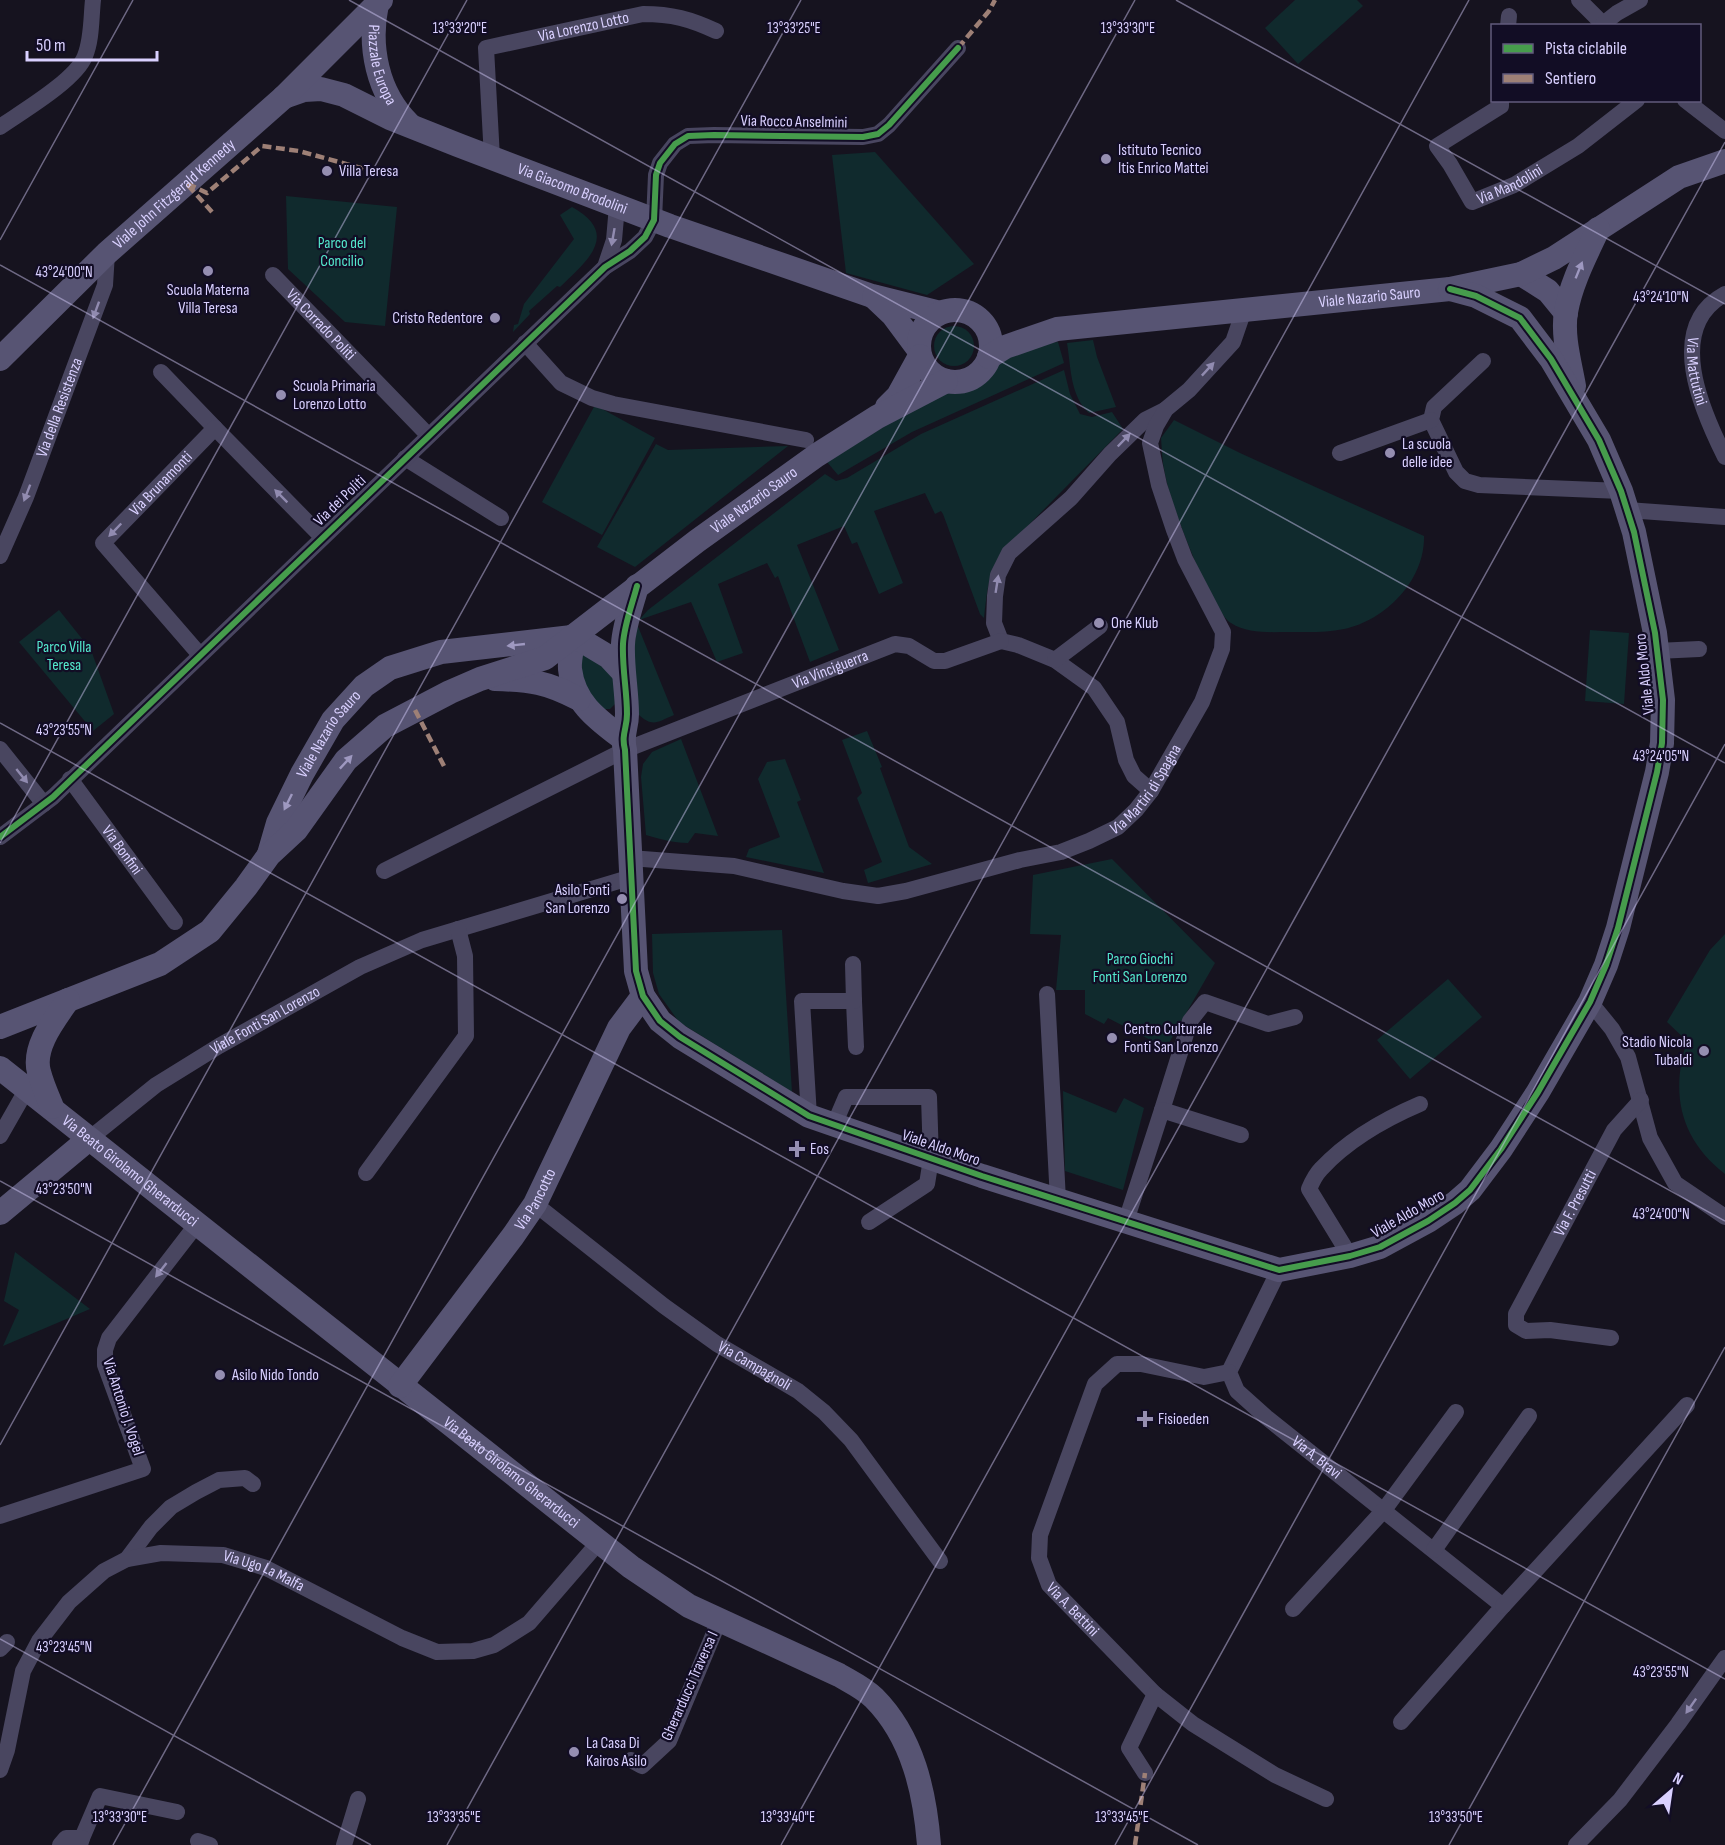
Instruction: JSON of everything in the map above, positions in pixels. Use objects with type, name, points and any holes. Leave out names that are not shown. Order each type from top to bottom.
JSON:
[{"type":"main road","name":"Piazzale Europa","points":[[344,95],[330,80],[326,69],[330,51],[379,2]]},
{"type":"main road","name":"Piazzale Europa","points":[[379,2],[373,23],[372,38],[381,81],[397,113],[410,125]]},
{"type":"main road","points":[[330,51],[355,47],[376,60]]},
{"type":"main road","name":"Viale John Fitzgerald Kennedy","points":[[0,359],[107,253],[284,97],[330,51]]},
{"type":"main road","name":"Piazzale Europa","points":[[284,97],[304,90],[321,89],[344,95],[410,125]]},
{"type":"main road","name":"Via Giacomo Brodolini","points":[[410,125],[654,220],[872,296],[940,313]]},
{"type":"main road","name":"Viale Nazario Sauro","points":[[3,1026],[160,964],[210,931],[269,855],[296,830],[346,760],[385,726],[480,679],[545,658],[638,586],[817,455],[877,417],[946,381],[961,381],[975,375],[989,357],[1005,347],[1057,328],[1450,289],[1521,274],[1554,258],[1679,177],[1725,161]]},
{"type":"main road","name":"Viale Aldo Moro","points":[[1576,400],[1567,348],[1566,313],[1577,274],[1598,229]]},
{"type":"main road","points":[[1520,318],[1521,274],[1548,291],[1566,313]]},
{"type":"main road","name":"Viale Aldo Moro","points":[[638,586],[623,642],[627,716],[624,744],[636,971],[643,996],[660,1021],[680,1037],[809,1116],[931,1159],[1279,1270],[1350,1256],[1380,1247],[1428,1221],[1470,1190],[1501,1149],[1538,1092],[1590,1002],[1606,965],[1618,928],[1657,772],[1662,743],[1663,710],[1657,651],[1634,532],[1624,500],[1599,440],[1551,359],[1520,318],[1476,296],[1450,289]]},
{"type":"main road","name":"Via Giacomo Brodolini","points":[[872,296],[893,315],[920,353]]},
{"type":"main road","points":[[877,417],[898,396],[920,353],[922,332],[932,318],[940,313],[960,310],[980,320],[999,325],[1031,329],[1057,328]]},
{"type":"main road","points":[[980,320],[991,341],[989,357]]},
{"type":"main road","points":[[920,353],[930,372],[946,381]]},
{"type":"main road","points":[[579,699],[570,668],[574,636],[609,657],[623,672]]},
{"type":"main road","name":"Viale Nazario Sauro","points":[[269,855],[278,823],[302,774],[333,720],[364,686],[390,668],[441,652],[518,645],[574,636]]},
{"type":"main road","points":[[480,679],[523,680],[554,686],[579,699],[624,744]]},
{"type":"main road","name":"Via Pancotto","points":[[400,1386],[535,1204],[619,1028],[643,996]]},
{"type":"main road","points":[[34,1072],[48,1030],[68,1000]]},
{"type":"main road","points":[[3,1026],[29,1044],[34,1072]]},
{"type":"main road","points":[[3,1026],[2,1069],[34,1072]]},
{"type":"main road","name":"Via Beato Girolamo Gherarducci","points":[[34,1072],[52,1107],[89,1139],[599,1542],[672,1596],[719,1621],[838,1675],[857,1685],[874,1698],[896,1728],[914,1761],[927,1820],[929,1845]]},
{"type":"main road","points":[[0,1213],[89,1139]]},
{"type":"street","points":[[0,127],[65,81],[80,66],[89,41],[93,0]]},
{"type":"street","points":[[1579,0],[1603,24]]},
{"type":"street","points":[[1605,24],[1617,13],[1640,0]]},
{"type":"street","name":"Via Lorenzo Lotto","points":[[492,158],[486,48],[643,14],[670,14],[695,21],[716,31]]},
{"type":"street","name":"Via Rocco Anselmini","points":[[654,220],[656,175],[666,152],[688,136],[863,137],[878,134],[889,125],[958,48]]},
{"type":"street","name":"Via Mandolini","points":[[1501,102],[1501,106],[1437,146],[1472,202],[1514,185],[1578,146],[1634,102]]},
{"type":"street","points":[[1688,102],[1725,131]]},
{"type":"street","name":"Via dei Politi","points":[[605,267],[614,240],[617,206]]},
{"type":"street","name":"Via dei Politi","points":[[0,837],[44,804],[605,267],[630,251],[645,237],[654,220]]},
{"type":"street","name":"Via della Resistenza","points":[[0,556],[26,497],[105,285],[107,253]]},
{"type":"street","name":"Via Corrado Politi","points":[[273,275],[428,435]]},
{"type":"street","name":"Via Mattutini","points":[[1724,453],[1697,389],[1691,352],[1693,336],[1704,310],[1711,301],[1725,294]]},
{"type":"street","name":"Via Martiri di Spagna","points":[[631,868],[734,866],[843,891],[878,896],[906,891],[1001,864],[1061,852],[1118,827],[1151,791],[1203,702],[1222,649],[1223,632],[1185,559],[1158,485],[1150,443],[1156,426],[1166,409],[1189,390],[1233,342],[1244,310]]},
{"type":"street","points":[[525,343],[561,383],[592,398],[807,440]]},
{"type":"street","points":[[1483,361],[1434,407],[1431,420],[1456,472],[1465,481],[1479,485],[1624,500],[1725,517]]},
{"type":"street","points":[[161,372],[322,537]]},
{"type":"street","points":[[1151,791],[1134,776],[1126,760],[1117,723],[1094,688],[1055,660],[1018,645],[1001,641],[994,623],[994,596],[998,574],[1009,553],[1071,498],[1110,454],[1145,420],[1166,409]]},
{"type":"street","points":[[1340,453],[1431,420]]},
{"type":"street","name":"Via Brunamonti","points":[[200,655],[103,543],[214,428]]},
{"type":"street","points":[[405,458],[501,518]]},
{"type":"street","points":[[1055,660],[1100,626]]},
{"type":"street","name":"Via Vinciguerra","points":[[384,871],[624,744],[895,644],[909,646],[934,661],[945,661],[1001,641]]},
{"type":"street","points":[[1657,651],[1699,649]]},
{"type":"street","points":[[0,749],[44,804]]},
{"type":"street","name":"Via Bonfini","points":[[70,779],[175,922]]},
{"type":"street","name":"Viale Fonti San Lorenzo","points":[[89,1139],[156,1085],[219,1046],[360,968],[422,940],[631,868]]},
{"type":"street","points":[[366,1173],[466,1035],[465,956],[458,928]]},
{"type":"street","points":[[853,964],[856,1047]]},
{"type":"street","points":[[1047,994],[1058,1200]]},
{"type":"street","points":[[809,1116],[802,1001],[854,1001]]},
{"type":"street","points":[[1126,1221],[1190,1021],[1205,1002],[1268,1024],[1295,1017]]},
{"type":"street","points":[[1590,1002],[1612,1029],[1628,1057],[1650,1138],[1675,1183],[1725,1217]]},
{"type":"street","points":[[0,1136],[34,1072]]},
{"type":"street","points":[[834,1125],[846,1097],[929,1097],[931,1159],[927,1184],[869,1222]]},
{"type":"street","name":"Via F. Presutti","points":[[1611,1338],[1550,1330],[1526,1331],[1516,1324],[1516,1314],[1614,1130],[1641,1100]]},
{"type":"street","points":[[1350,1256],[1309,1189],[1319,1170],[1356,1140],[1400,1113],[1420,1104]]},
{"type":"street","points":[[1162,1110],[1241,1135]]},
{"type":"street","name":"Via Campagnoli","points":[[535,1204],[664,1306],[717,1344],[798,1391],[824,1412],[851,1440],[940,1561]]},
{"type":"street","name":"Via Antonio J. Vogel","points":[[0,1516],[143,1469],[105,1365],[105,1350],[109,1338],[197,1224]]},
{"type":"street","points":[[1229,1372],[1279,1270]]},
{"type":"street","name":"Via A. Bettini","points":[[1229,1372],[1204,1377],[1141,1364],[1117,1364],[1095,1384],[1040,1535],[1039,1558],[1049,1585],[1155,1694],[1193,1724],[1256,1764],[1326,1799]]},
{"type":"street","name":"Via A. Bravi","points":[[1229,1372],[1237,1391],[1266,1417],[1503,1606]]},
{"type":"street","points":[[1401,1722],[1503,1606],[1687,1405]]},
{"type":"street","points":[[1293,1609],[1384,1510],[1456,1412]]},
{"type":"street","points":[[1434,1550],[1529,1416]]},
{"type":"street","points":[[127,1559],[151,1527],[171,1507],[195,1492],[219,1480],[245,1478],[253,1484]]},
{"type":"street","name":"Via Ugo La Malfa","points":[[0,1770],[7,1750],[23,1671],[39,1641],[69,1602],[104,1571],[127,1559],[161,1553],[223,1555],[266,1568],[402,1638],[437,1652],[473,1651],[494,1645],[529,1623],[599,1542]]},
{"type":"street","name":"Gherarducci Traversa I","points":[[631,1760],[642,1766],[669,1741],[719,1621]]},
{"type":"street","points":[[1576,1845],[1620,1800],[1725,1658]]},
{"type":"street","points":[[1144,1773],[1129,1748],[1155,1694]]},
{"type":"street","points":[[60,1845],[66,1838],[81,1842],[100,1796],[177,1812]]},
{"type":"street","points":[[344,1845],[358,1799]]},
{"type":"green space","points":[[1295,0],[1357,0],[1363,6],[1298,64],[1265,28]]},
{"type":"green space","points":[[875,152],[974,264],[927,295],[846,273],[832,155]]},
{"type":"green space","name":"Parco del Concilio","points":[[286,196],[397,207],[385,326],[345,322],[288,269]]},
{"type":"green space","points":[[572,207],[587,217],[595,227],[597,237],[594,247],[580,267],[560,287],[557,286],[529,311],[530,314],[513,332],[524,304],[574,239],[560,215]]},
{"type":"green space","points":[[954,326],[968,332],[974,346],[968,360],[954,366],[940,360],[934,346],[940,332]]},
{"type":"green space","points":[[1093,340],[1116,407],[1089,413],[1075,390],[1067,343]]},
{"type":"green space","points":[[1058,342],[1064,363],[912,432],[838,475],[827,462],[938,393],[964,392],[976,388],[989,377],[1003,359]]},
{"type":"green space","points":[[1064,370],[1070,394],[1080,414],[1092,417],[1112,412],[1123,429],[1002,552],[991,575],[984,618],[980,614],[943,514],[941,511],[935,514],[925,493],[874,511],[903,583],[879,594],[857,542],[852,544],[844,526],[797,545],[839,650],[810,662],[778,576],[775,578],[767,563],[718,584],[743,653],[717,662],[691,602],[639,620],[648,610],[825,474],[836,481],[847,478],[921,434]]},
{"type":"green space","points":[[595,405],[655,438],[602,535],[542,502]]},
{"type":"green space","points":[[1174,420],[1240,453],[1424,536],[1423,552],[1418,568],[1400,596],[1374,617],[1344,629],[1316,632],[1267,632],[1252,631],[1231,623],[1223,614],[1202,577],[1168,487],[1163,465],[1161,438]]},
{"type":"green space","points":[[656,444],[668,450],[788,446],[635,567],[597,547]]},
{"type":"green space","name":"Parco Villa Teresa","points":[[59,610],[91,650],[114,714],[93,731],[19,642]]},
{"type":"green space","points":[[637,624],[674,715],[655,722],[648,721],[638,714],[634,652]]},
{"type":"green space","points":[[1590,630],[1629,633],[1624,704],[1585,701]]},
{"type":"green space","points":[[583,653],[614,675],[615,704],[610,709],[604,709],[583,690],[581,657]]},
{"type":"green space","points":[[867,731],[882,767],[880,768],[909,847],[932,864],[868,883],[864,870],[882,862],[857,798],[862,793],[842,740]]},
{"type":"green space","points":[[681,739],[718,836],[695,833],[688,843],[672,842],[646,835],[641,777],[643,764],[652,752]]},
{"type":"green space","points":[[785,759],[801,800],[797,802],[824,873],[746,857],[749,849],[780,837],[758,779],[767,762]]},
{"type":"green space","name":"Parco Giochi Fonti San Lorenzo","points":[[1112,859],[1215,963],[1166,1048],[1108,1018],[1104,1024],[1085,1014],[1085,990],[1056,990],[1061,935],[1030,934],[1033,875]]},
{"type":"green space","points":[[782,930],[792,1092],[679,1022],[659,994],[653,973],[652,934]]},
{"type":"green space","name":"Stadio Nicola Tubaldi","points":[[1725,934],[1725,1174],[1698,1146],[1689,1130],[1683,1114],[1679,1079],[1687,1041],[1667,1022],[1710,950]]},
{"type":"green space","points":[[1448,979],[1482,1017],[1410,1079],[1377,1040]]},
{"type":"green space","points":[[1063,1091],[1116,1113],[1124,1098],[1144,1108],[1123,1190],[1065,1171]]},
{"type":"green space","points":[[15,1252],[90,1309],[3,1346],[19,1310],[4,1301]]},
{"type":"marked path","points":[[958,48],[989,11],[995,0]]},
{"type":"marked path","points":[[212,212],[186,183],[207,193],[262,146],[299,151],[379,173]]},
{"type":"marked path","points":[[415,710],[444,766]]},
{"type":"marked path","points":[[1135,1845],[1145,1773]]},
{"type":"cycle path","points":[[0,837],[53,797],[605,267],[630,251],[645,237],[654,220],[656,175],[660,163],[675,144],[688,136],[863,137],[878,134],[889,125],[958,48]]},
{"type":"cycle path","points":[[637,586],[623,644],[627,714],[624,740],[636,971],[643,996],[660,1021],[680,1037],[809,1116],[982,1176],[1279,1270],[1350,1256],[1380,1247],[1428,1221],[1470,1190],[1501,1149],[1538,1092],[1590,1002],[1606,965],[1618,928],[1657,772],[1662,743],[1663,700],[1655,633],[1634,532],[1621,491],[1599,440],[1551,359],[1520,318],[1476,296],[1450,289]]},
{"type":"place","name":"Istituto Tecnico Itis Enrico Mattei","points":[[1106,159]]},
{"type":"place","name":"Villa Teresa","points":[[327,171]]},
{"type":"place","name":"Scuola Materna Villa Teresa","points":[[208,271]]},
{"type":"place","name":"Cristo Redentore","points":[[495,318]]},
{"type":"place","name":"Scuola Primaria Lorenzo Lotto","points":[[281,395]]},
{"type":"place","name":"La scuola delle idee","points":[[1390,453]]},
{"type":"place","name":"One Klub","points":[[1099,623]]},
{"type":"place","name":"Asilo Fonti San Lorenzo","points":[[622,899]]},
{"type":"place","name":"Centro Culturale Fonti San Lorenzo","points":[[1112,1038]]},
{"type":"place","name":"Stadio Nicola Tubaldi","points":[[1704,1051]]},
{"type":"place","name":"Eos","points":[[797,1149]]},
{"type":"place","name":"Asilo Nido Tondo","points":[[220,1375]]},
{"type":"place","name":"Fisioeden","points":[[1145,1419]]},
{"type":"place","name":"La Casa Di Kairos Asilo","points":[[574,1752]]}]
